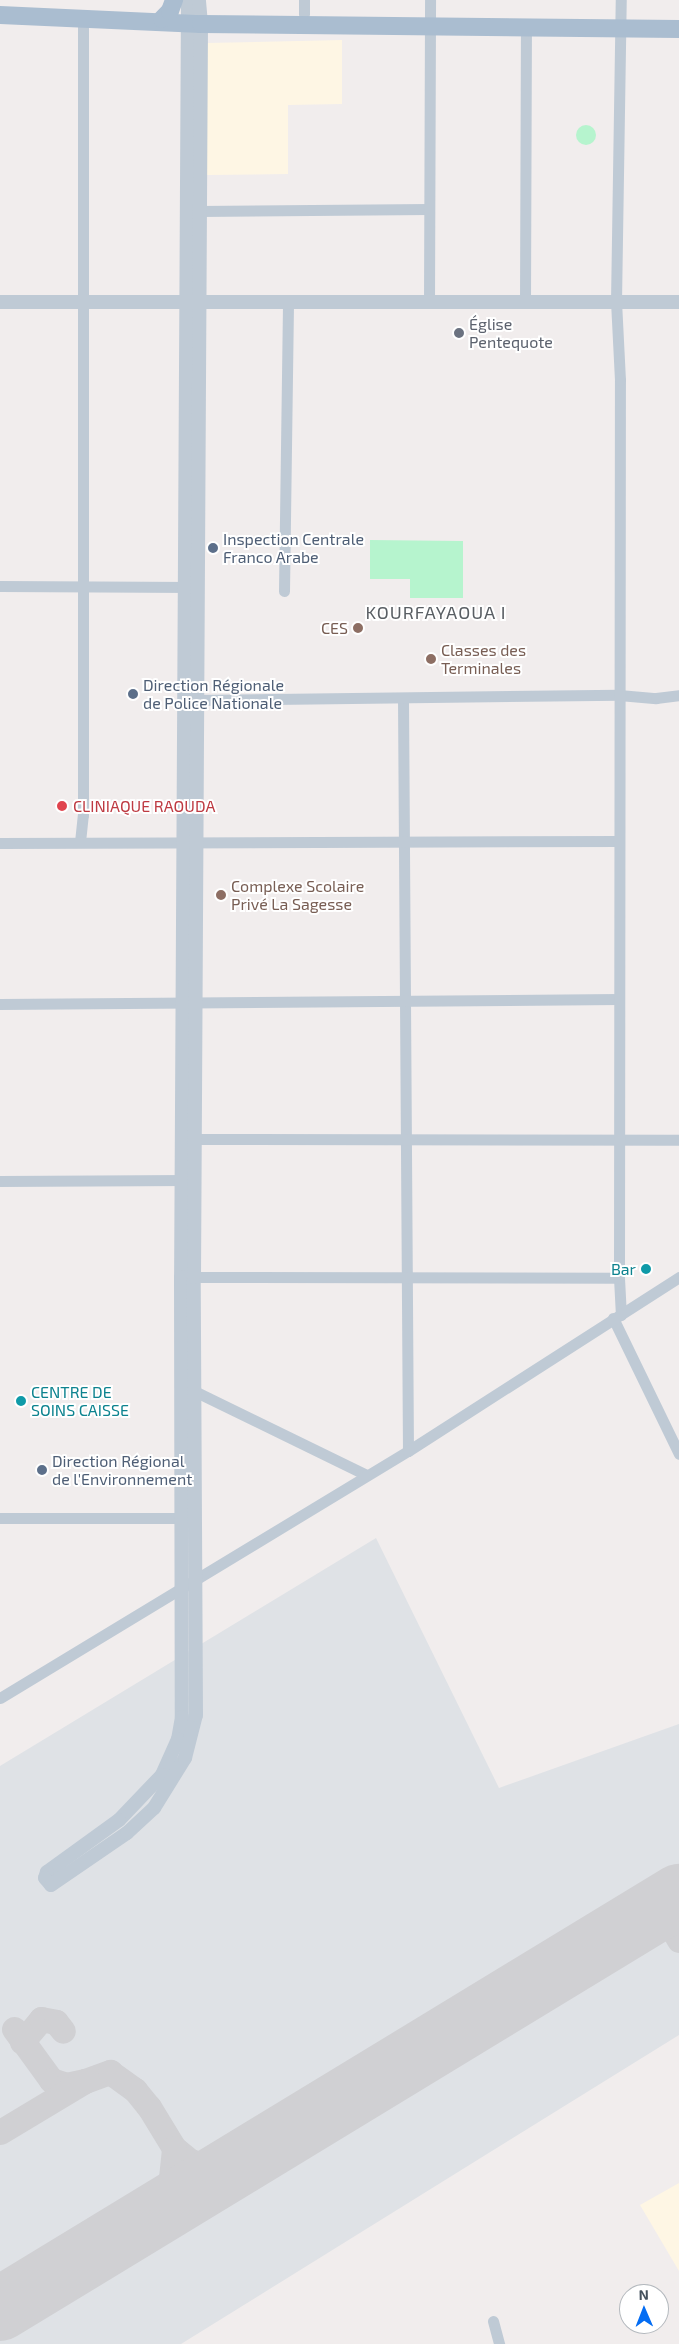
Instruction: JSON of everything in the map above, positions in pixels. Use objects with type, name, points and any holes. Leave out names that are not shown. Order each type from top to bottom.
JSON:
[{"type":"main road","points":[[155,19],[170,11],[174,0]]},
{"type":"main road","points":[[0,15],[155,19],[194,13],[304,7],[621,24],[679,29]]},
{"type":"main road","points":[[194,13],[430,15],[526,29],[621,24],[679,18]]},
{"type":"street","points":[[622,0],[616,302],[620,380],[618,695],[619,1278],[617,1316],[679,1454]]},
{"type":"street","points":[[193,302],[199,211],[194,13]]},
{"type":"street","points":[[188,1277],[196,1393],[188,1518],[182,1588],[182,1717],[172,1757],[162,1775],[141,1800],[47,1872],[45,1878],[48,1884],[55,1885],[127,1833],[154,1808],[185,1758],[196,1716],[196,1580],[188,1518],[182,1385],[188,1277],[190,1139],[194,13]]},
{"type":"street","points":[[428,302],[430,15]]},
{"type":"street","points":[[80,842],[83,815],[81,587],[83,18]]},
{"type":"street","points":[[526,29],[526,302]]},
{"type":"street","points":[[199,211],[429,209]]},
{"type":"street","points":[[0,302],[679,302]]},
{"type":"street","points":[[284,591],[288,302]]},
{"type":"street","points":[[0,586],[192,587]]},
{"type":"street","points":[[192,700],[618,695],[656,698],[679,695]]},
{"type":"street","points":[[403,699],[406,842],[408,1451]]},
{"type":"street","points":[[0,843],[619,841]]},
{"type":"street","points":[[0,1004],[619,999]]},
{"type":"street","points":[[190,1139],[679,1140]]},
{"type":"street","points":[[0,1181],[189,1180]]},
{"type":"street","points":[[188,1277],[408,1276],[619,1278]]},
{"type":"street","points":[[0,1698],[408,1451],[679,1277]]},
{"type":"street","points":[[182,1385],[366,1475]]},
{"type":"street","points":[[0,1518],[188,1518]]},
{"type":"street","points":[[493,2321],[499,2344]]},
{"type":"shaded area","points":[[342,40],[342,104],[288,105],[288,174],[207,175],[207,43]]},
{"type":"shaded area","points":[[376,1538],[499,1788],[679,1724],[679,2035],[181,2344],[0,2344],[0,1766]]},
{"type":"shaded area","points":[[679,2183],[679,2271],[640,2205]]},
{"type":"green space","points":[[586,125],[593,128],[596,135],[593,142],[586,145],[579,142],[576,135],[579,128]]},
{"type":"green space","points":[[370,540],[463,541],[463,598],[410,598],[410,579],[370,579]]},
{"type":"taxiway","points":[[660,1907],[679,1940]]},
{"type":"taxiway","points":[[22,2042],[41,2019],[56,2022],[63,2031]]},
{"type":"taxiway","points":[[14,2029],[51,2080],[66,2085],[85,2081]]},
{"type":"taxiway","points":[[0,2132],[85,2081],[110,2072],[135,2090],[149,2107],[174,2148],[190,2161],[214,2168],[248,2156]]},
{"type":"taxiway","points":[[153,2215],[170,2187],[174,2148]]},
{"type":"runway","points":[[0,2309],[679,1896]]},
{"type":"place","name":"Église Pentequote","points":[[459,333]]},
{"type":"place","name":"Inspection Centrale Franco Arabe","points":[[213,548]]},
{"type":"place","name":"CES","points":[[358,628]]},
{"type":"place","name":"Classes des Terminales","points":[[431,659]]},
{"type":"place","name":"Direction Régionale de Police Nationale","points":[[133,694]]},
{"type":"place","name":"CLINIAQUE RAOUDA","points":[[62,806]]},
{"type":"place","name":"Complexe Scolaire Privé La Sagesse","points":[[221,895]]},
{"type":"place","name":"Bar","points":[[646,1269]]},
{"type":"place","name":"CENTRE DE SOINS CAISSE","points":[[21,1401]]},
{"type":"place","name":"Direction Régional de l'Environnement","points":[[42,1470]]},
{"type":"district","name":"KOURFAYAOUA I","points":[[436,612]]}]
